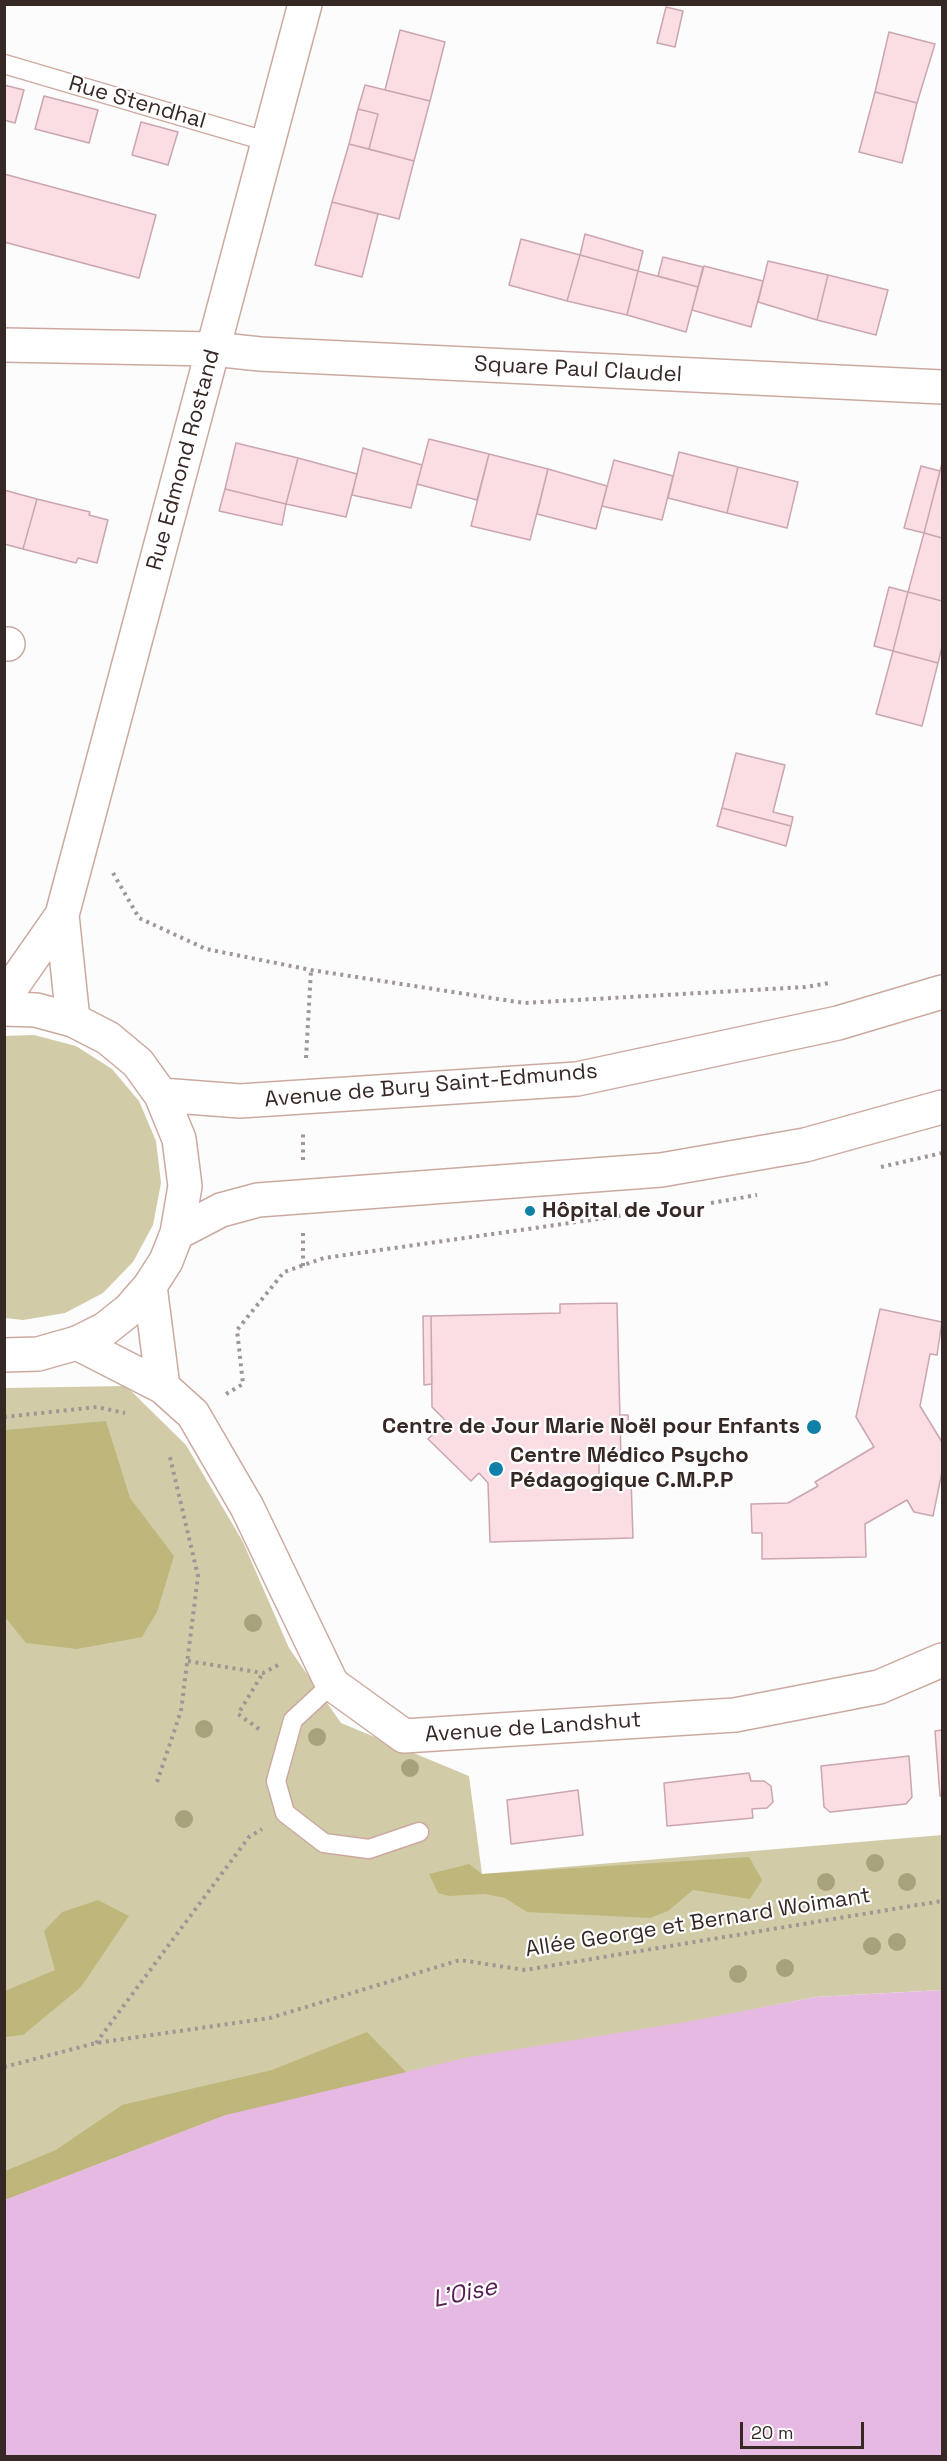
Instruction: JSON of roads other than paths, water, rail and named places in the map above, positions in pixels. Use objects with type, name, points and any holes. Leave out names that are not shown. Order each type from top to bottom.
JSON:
[{"type":"street","name":"Rue Edmond Rostand","points":[[4,998],[62,915],[305,4]]},
{"type":"street","name":"Square Paul Claudel","points":[[4,345],[213,349],[260,354],[940,379]]},
{"type":"street","name":"Rue Edmond Rostand","points":[[62,915],[73,1020]]},
{"type":"street","name":"Avenue de Bury Saint-Edmunds","points":[[161,1095],[240,1101],[577,1079],[838,1023],[942,992]]},
{"type":"street","points":[[4,1009],[36,1010],[73,1020],[108,1038],[138,1063],[161,1095],[179,1139],[185,1186],[177,1233],[166,1261],[150,1287],[129,1310],[105,1329],[77,1343],[38,1354],[4,1355]]},
{"type":"street","points":[[177,1233],[221,1210],[258,1200],[661,1170],[805,1145],[942,1107]]},
{"type":"street","points":[[150,1287],[163,1387]]},
{"type":"street","name":"Avenue de Landshut","points":[[77,1343],[163,1387],[193,1414],[247,1507],[312,1647],[332,1684],[404,1736],[735,1715],[879,1687],[942,1660]]},
{"type":"lane","name":"Rue Stendhal","points":[[4,64],[269,142]]},
{"type":"lane","points":[[332,1684],[293,1720],[276,1781],[285,1813],[324,1843],[369,1849],[419,1832]]},
{"type":"water","name":"L'Oise","points":[[942,1990],[942,2456],[5,2456],[5,2200],[226,2115],[469,2057],[692,2021],[816,1997]]},
{"type":"place","name":"Hôpital de Jour","points":[[530,1211]]},
{"type":"place","name":"Centre de Jour Marie Noël pour Enfants","points":[[814,1427]]},
{"type":"place","name":"Centre Médico Psycho Pédagogique C.M.P.P","points":[[496,1469]]}]
